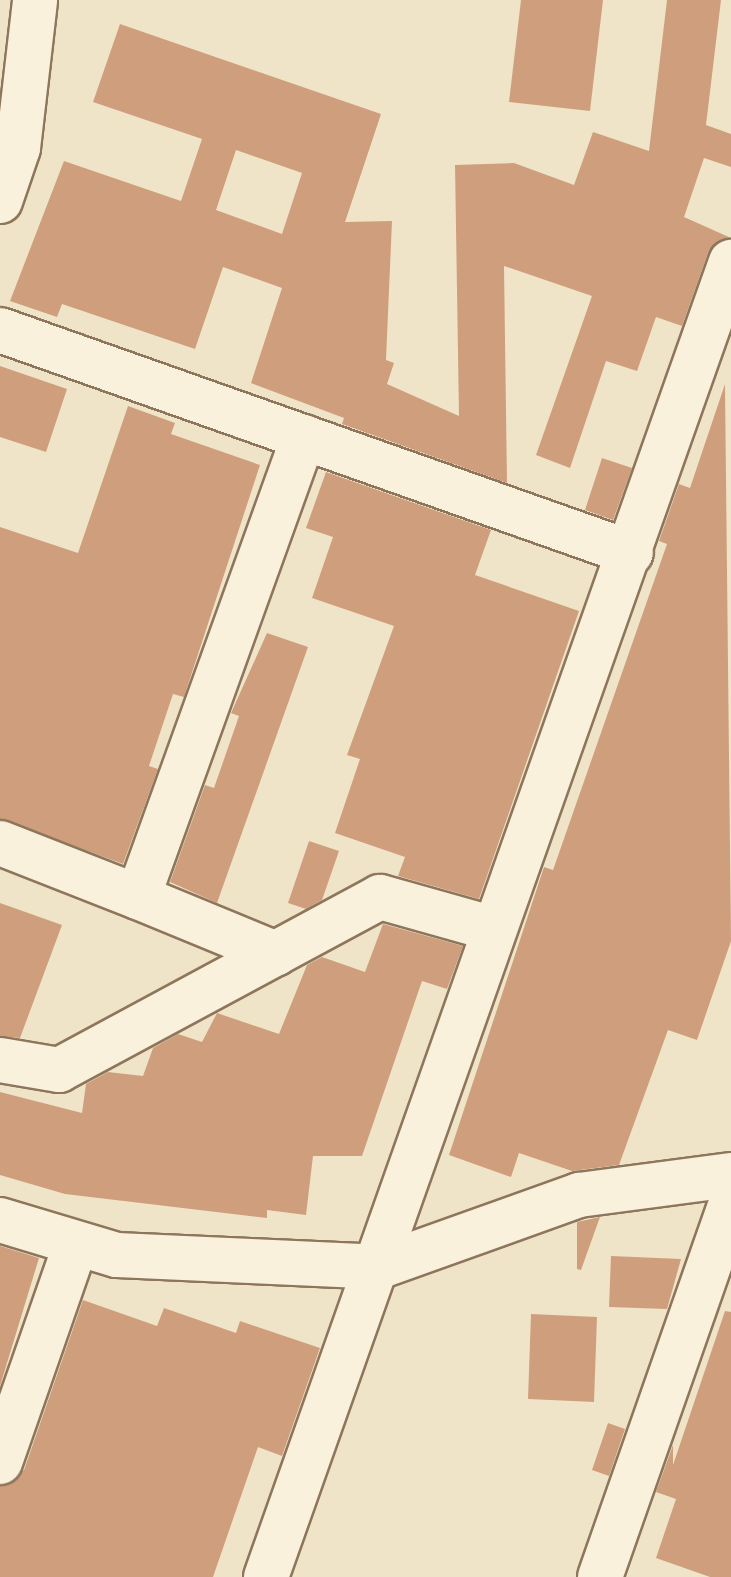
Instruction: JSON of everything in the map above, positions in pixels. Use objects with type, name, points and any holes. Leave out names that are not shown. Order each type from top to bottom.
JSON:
[{"type":"street","points":[[0,201],[18,148],[35,0]]},
{"type":"street","points":[[266,1577],[378,1267],[490,928],[631,553],[731,262]]},
{"type":"street","points":[[0,330],[631,553]]},
{"type":"street","points":[[138,897],[304,437]]},
{"type":"street","points":[[0,843],[276,954]]},
{"type":"street","points":[[0,1060],[59,1070],[380,897],[490,928]]},
{"type":"street","points":[[0,1220],[117,1255],[378,1267],[579,1195],[731,1175]]},
{"type":"street","points":[[600,1577],[731,1202]]},
{"type":"street","points":[[0,1462],[76,1244]]},
{"type":"building","points":[[521,0],[603,0],[590,111],[509,102]]},
{"type":"building","points":[[667,0],[721,0],[706,125],[731,134],[731,167],[704,158],[684,217],[731,238],[708,253],[682,326],[656,317],[637,371],[606,361],[570,468],[536,455],[592,296],[504,266],[507,483],[342,424],[344,418],[251,383],[282,288],[223,267],[195,349],[62,304],[57,317],[10,301],[64,161],[181,201],[202,139],[93,102],[120,24],[381,114],[345,222],[392,221],[386,360],[394,363],[387,384],[459,416],[455,165],[514,163],[574,185],[593,132],[649,151]],"holes":[[[236,150],[302,173],[282,234],[216,210]]]},
{"type":"building","points":[[0,366],[67,389],[46,452],[0,437]]},
{"type":"building","points":[[725,384],[731,941],[697,1040],[668,1030],[619,1165],[572,1171],[519,1153],[511,1177],[449,1155],[544,867],[553,870],[667,544],[659,541],[679,484],[690,488]]},
{"type":"building","points":[[128,406],[175,423],[171,434],[260,465],[184,697],[173,694],[149,766],[158,769],[123,864],[0,819],[0,527],[78,553]]},
{"type":"building","points":[[602,458],[632,468],[613,520],[585,510]]},
{"type":"building","points":[[326,472],[491,530],[475,575],[579,611],[479,899],[398,876],[405,857],[335,833],[360,759],[347,755],[394,626],[312,598],[333,537],[306,528]]},
{"type":"building","points":[[267,633],[308,647],[217,903],[170,882],[205,785],[214,788],[239,716],[231,713]]},
{"type":"building","points":[[309,841],[339,851],[322,900],[306,909],[288,903]]},
{"type":"building","points":[[0,903],[62,925],[20,1038],[0,1036]]},
{"type":"building","points":[[383,924],[463,946],[447,989],[422,981],[362,1156],[313,1156],[306,1215],[267,1210],[267,1218],[65,1194],[0,1175],[0,1092],[82,1113],[86,1084],[108,1072],[143,1076],[153,1048],[178,1034],[202,1042],[217,1013],[279,1034],[307,965],[322,957],[365,972]]},
{"type":"building","points":[[600,1217],[581,1270],[577,1269],[577,1222]]},
{"type":"building","points":[[0,1246],[39,1258],[0,1386]]},
{"type":"building","points":[[611,1256],[681,1259],[667,1309],[609,1307]]},
{"type":"building","points":[[83,1300],[157,1326],[164,1308],[236,1333],[240,1321],[320,1348],[282,1456],[258,1447],[213,1577],[0,1577],[0,1486],[24,1470]]},
{"type":"building","points":[[725,1311],[731,1312],[731,1577],[710,1577],[656,1558],[676,1499],[656,1492],[673,1445],[673,1465]]},
{"type":"building","points":[[531,1314],[597,1317],[594,1402],[528,1399]]},
{"type":"building","points":[[608,1423],[625,1429],[609,1476],[592,1470]]}]
